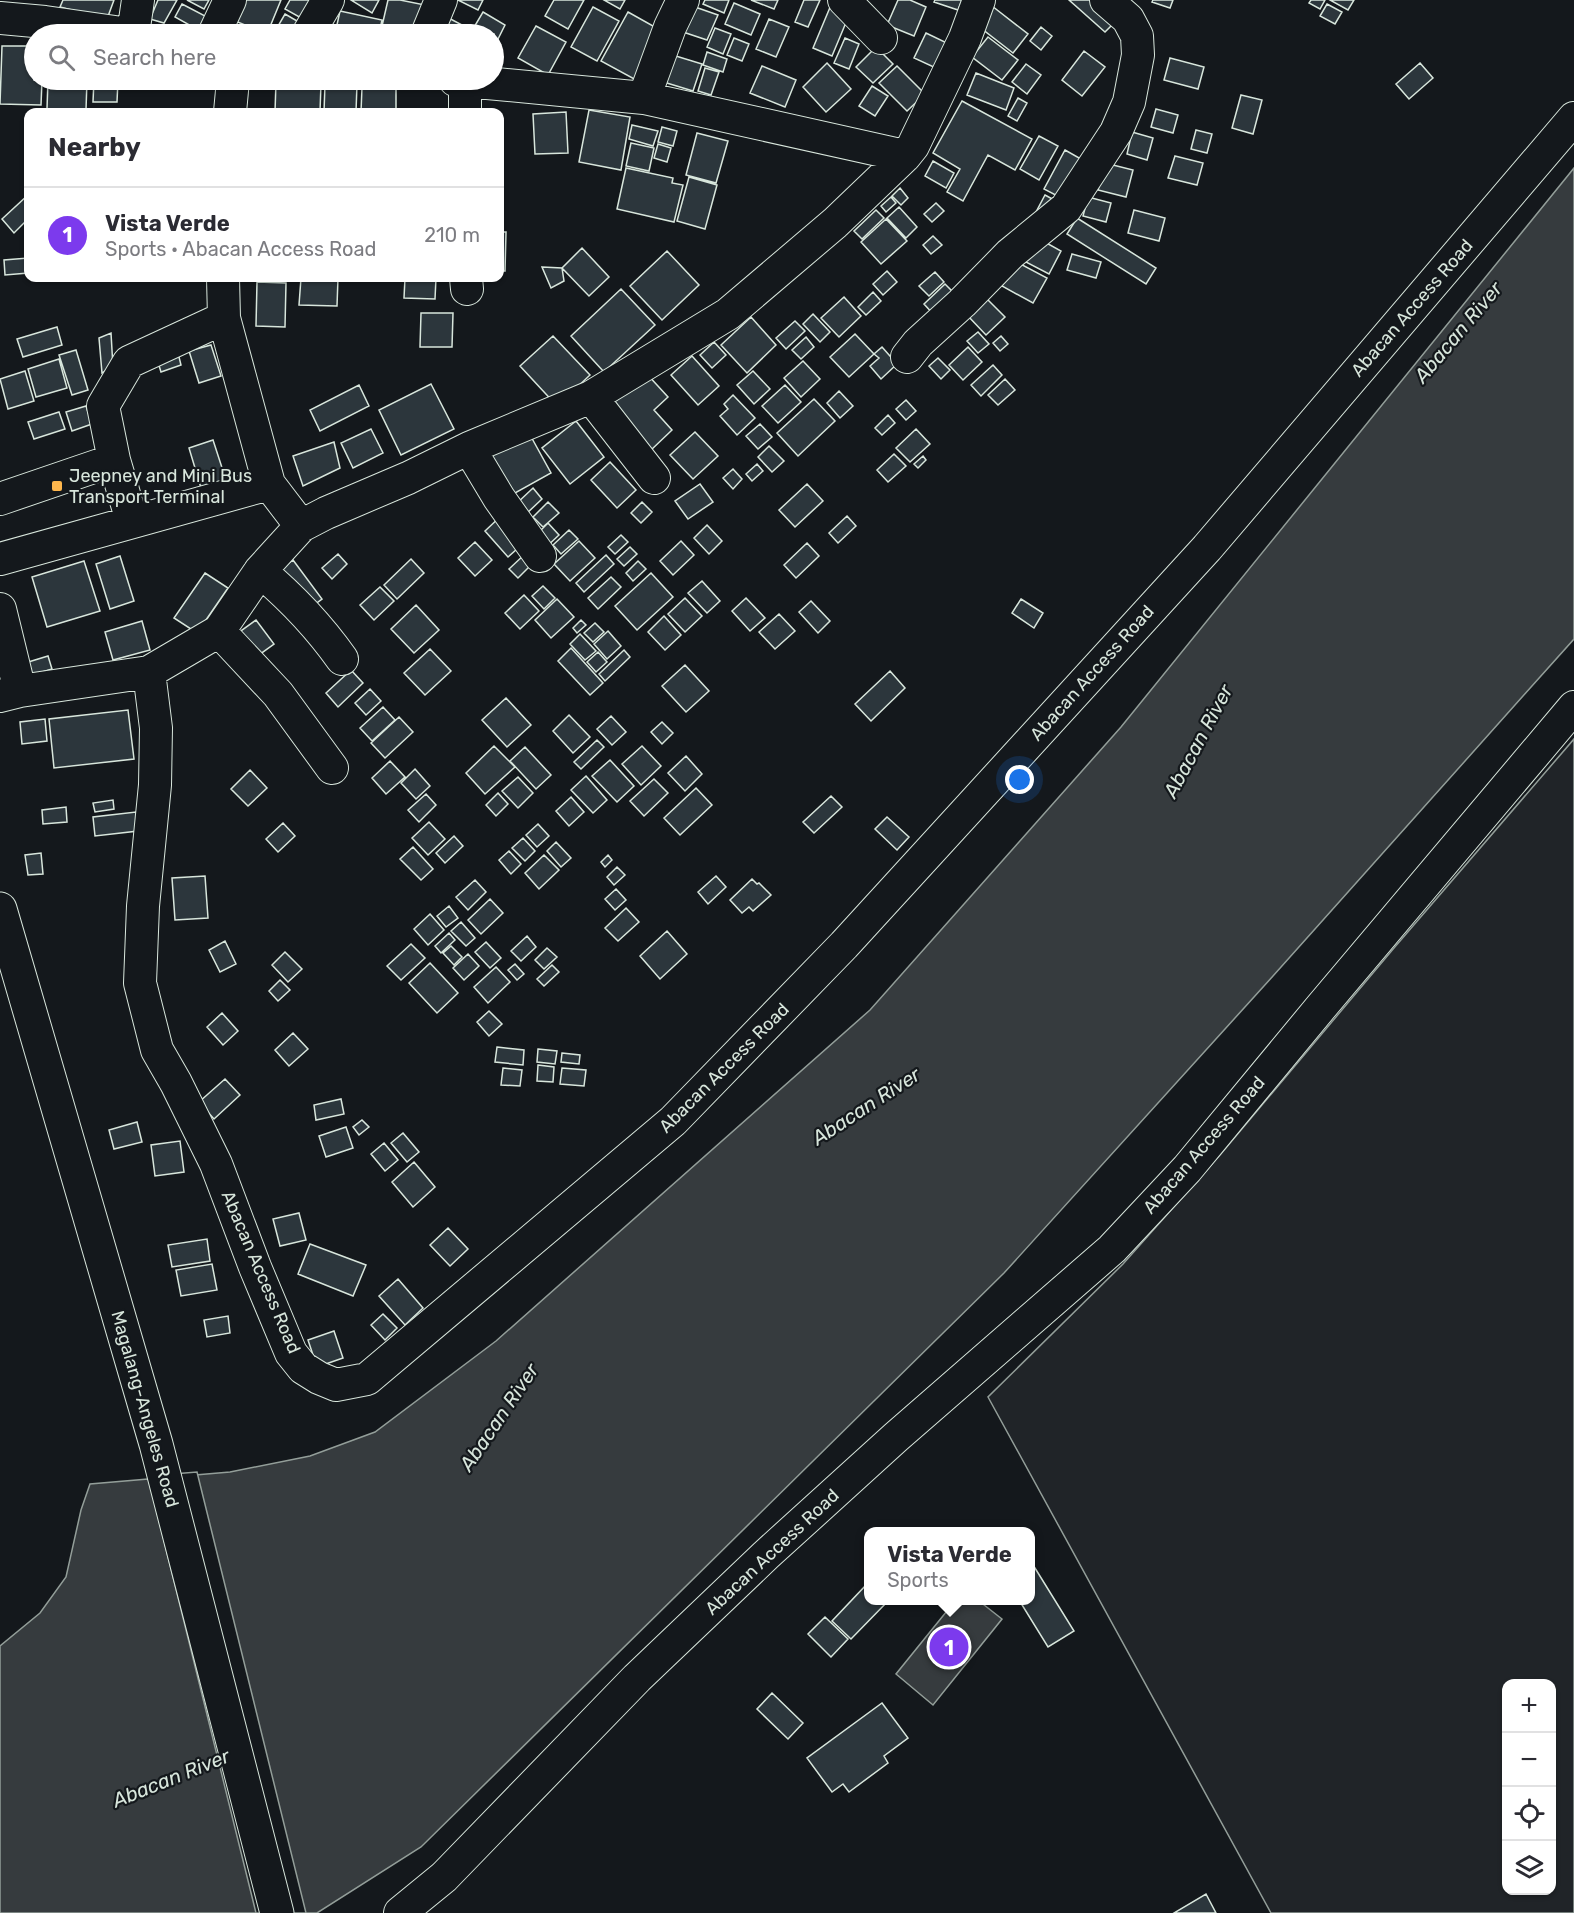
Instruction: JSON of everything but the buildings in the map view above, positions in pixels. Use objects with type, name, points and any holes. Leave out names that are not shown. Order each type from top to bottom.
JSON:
[{"type":"main road","name":"Magalang-Angeles Road","points":[[0,909],[156,1444],[277,1913]]},
{"type":"street","points":[[133,24],[138,0]]},
{"type":"street","points":[[219,24],[230,0]]},
{"type":"street","points":[[314,24],[328,0]]},
{"type":"street","points":[[431,24],[441,0]]},
{"type":"street","points":[[644,98],[670,27],[683,0]]},
{"type":"street","points":[[844,0],[881,38]]},
{"type":"street","points":[[0,609],[10,694],[149,672],[219,631],[260,571],[301,526],[469,448],[591,397],[728,314],[835,223],[913,146],[960,49],[979,0]]},
{"type":"street","points":[[907,357],[918,343],[962,303],[1010,254],[1066,208],[1116,132],[1129,102],[1138,56],[1137,36],[1128,19],[1106,0]]},
{"type":"street","points":[[0,18],[49,11],[95,24]]},
{"type":"street","points":[[504,84],[644,98],[905,156]]},
{"type":"street","points":[[230,108],[232,90]]},
{"type":"street","points":[[462,90],[464,108]]},
{"type":"street","name":"Abacan Access Road","points":[[149,672],[156,728],[155,785],[143,906],[140,983],[157,1050],[216,1164],[291,1353],[303,1368],[336,1385],[366,1379],[673,1121],[844,945],[1207,548],[1574,118]]},
{"type":"street","points":[[223,282],[224,318],[269,484],[301,526]]},
{"type":"street","points":[[132,521],[114,460],[103,406],[129,363],[224,318]]},
{"type":"street","points":[[591,397],[654,478]]},
{"type":"street","points":[[469,448],[499,498],[540,556]]},
{"type":"street","points":[[0,499],[114,460]]},
{"type":"street","points":[[0,559],[269,484]]},
{"type":"street","points":[[260,571],[308,616],[342,659]]},
{"type":"street","points":[[219,631],[278,694],[332,768]]},
{"type":"street","name":"Abacan Access Road","points":[[400,1913],[444,1877],[637,1678],[766,1556],[896,1437],[1112,1249],[1187,1169],[1574,707]]},
{"type":"shaded area","points":[[1574,739],[1574,1913],[1271,1913],[988,1397],[1123,1264],[1220,1155]]},
{"type":"water","name":"Abacan River","points":[[1574,168],[1574,639],[1273,976],[1004,1273],[421,1847],[317,1913],[0,1913],[0,1646],[40,1613],[66,1577],[81,1510],[90,1484],[230,1472],[310,1456],[375,1432],[496,1341],[870,1010],[1121,727]]},
{"type":"water","points":[[952,1605],[984,1605],[1002,1619],[933,1705],[896,1674]]},
{"type":"pier","points":[[197,1472],[306,1913],[256,1913],[148,1476]]},
{"type":"place","name":"Jeepney and Mini Bus Transport Terminal","points":[[57,486]]},
{"type":"place","name":"Vista Verde","points":[[949,1647]]}]
